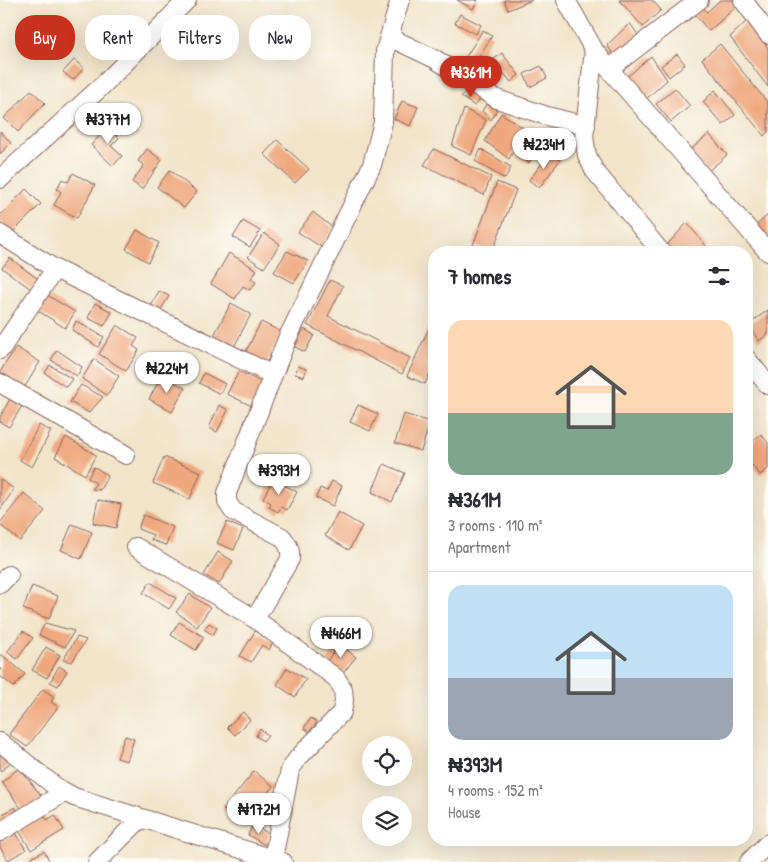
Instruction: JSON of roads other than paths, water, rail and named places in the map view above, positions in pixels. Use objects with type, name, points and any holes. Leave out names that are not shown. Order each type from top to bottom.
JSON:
[{"type":"street","points":[[0,179],[102,86],[187,0]]},
{"type":"street","points":[[255,619],[290,559],[291,551],[282,537],[233,511],[227,502],[227,493],[287,339],[372,165],[383,122],[385,51],[400,0]]},
{"type":"street","points":[[566,0],[594,50],[609,69],[768,252]]},
{"type":"street","points":[[609,69],[699,0]]},
{"type":"street","points":[[743,0],[768,34]]},
{"type":"street","points":[[389,37],[435,59],[497,99],[547,116],[586,126]]},
{"type":"street","points":[[594,50],[584,137],[587,155],[594,170],[656,246]]},
{"type":"street","points":[[0,234],[55,269],[273,375]]},
{"type":"street","points":[[0,350],[55,269]]},
{"type":"street","points":[[753,367],[768,385]]},
{"type":"street","points":[[0,383],[126,455]]},
{"type":"street","points":[[0,742],[56,787],[74,797],[279,860],[290,770],[298,758],[342,712],[344,701],[342,689],[336,678],[255,619],[136,547]]},
{"type":"street","points":[[0,832],[65,792]]},
{"type":"street","points":[[97,862],[141,818]]},
{"type":"street","points":[[749,862],[768,843]]}]
